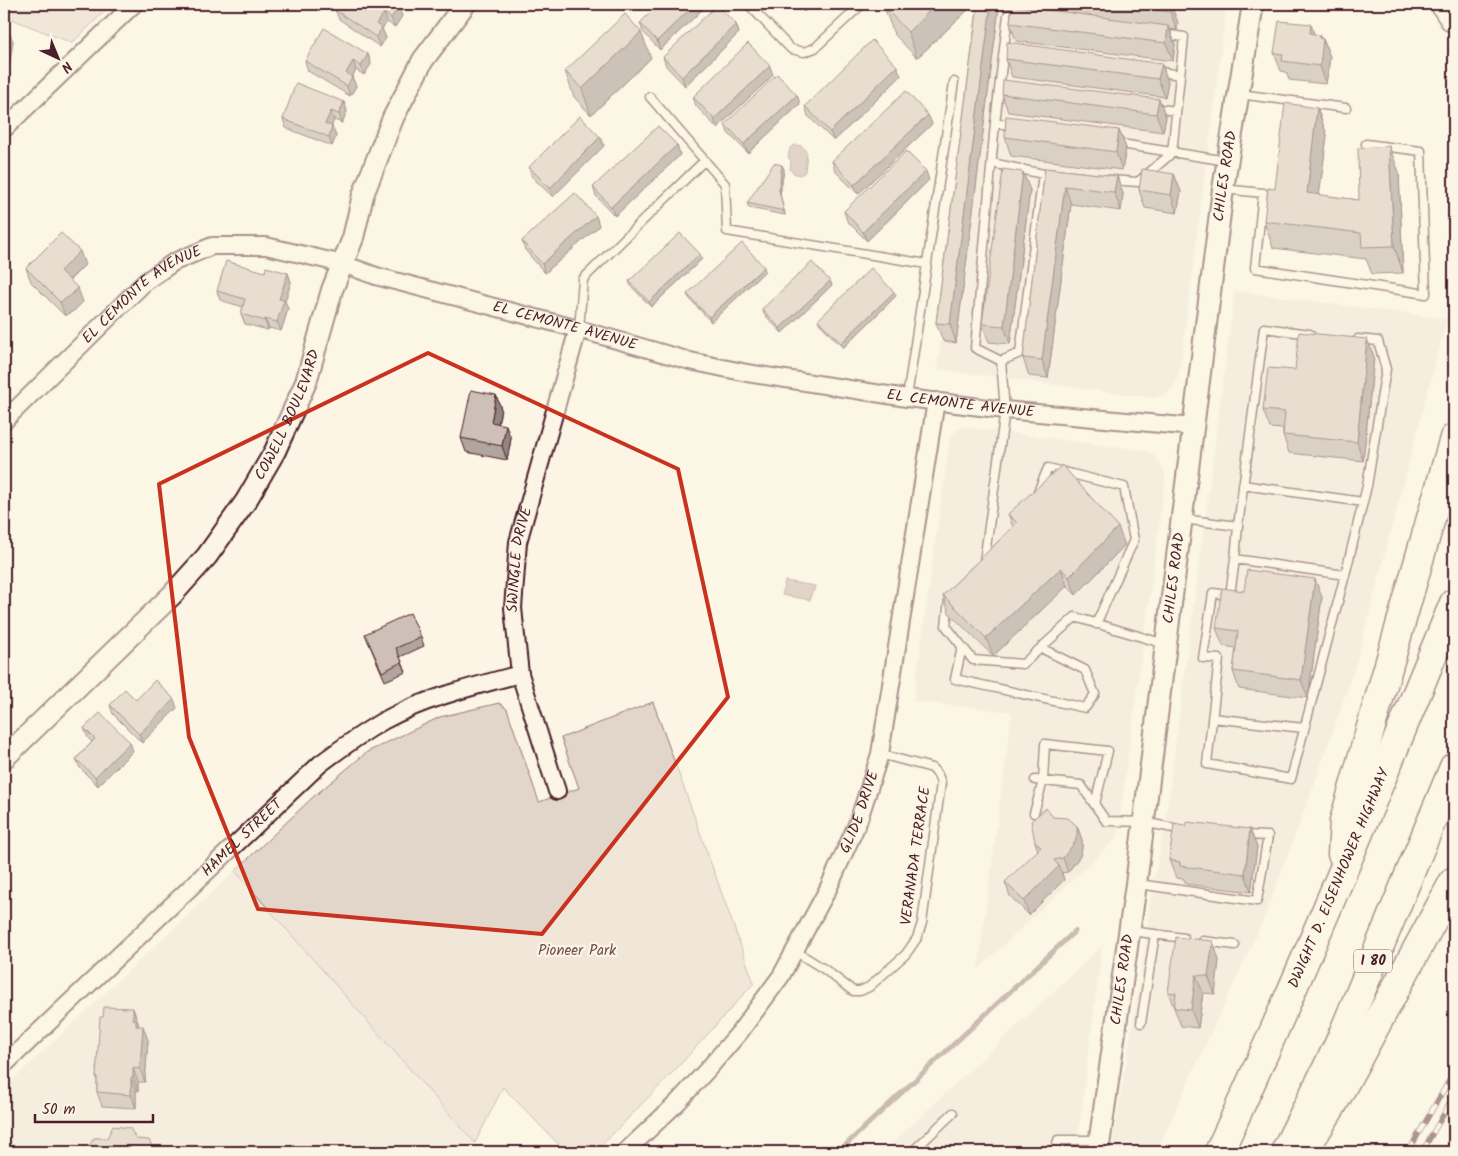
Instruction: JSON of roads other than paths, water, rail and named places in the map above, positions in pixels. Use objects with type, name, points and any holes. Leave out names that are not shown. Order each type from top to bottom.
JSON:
[{"type":"highway","points":[[1445,4],[1454,18]]},
{"type":"highway","points":[[1340,880],[1344,821],[1454,438]]},
{"type":"highway","name":"DWIGHT D. EISENHOWER HIGHWAY","points":[[1219,1152],[1267,1049],[1340,880],[1454,603]]},
{"type":"highway","name":"I 80","points":[[1285,1152],[1338,1046],[1454,767]]},
{"type":"highway","points":[[1303,1152],[1333,1104],[1454,881]]},
{"type":"street","points":[[4,129],[134,4]]},
{"type":"street","name":"COWELL BOULEVARD","points":[[4,758],[172,595],[207,556],[246,501],[275,451],[306,382],[332,290],[353,238],[363,195],[393,118],[422,60],[465,4]]},
{"type":"street","name":"CHILES ROAD","points":[[1098,1146],[1136,884],[1223,189],[1252,4]]},
{"type":"street","name":"EL CEMONTE AVENUE","points":[[4,421],[145,282],[174,262],[212,246],[266,246],[343,264],[376,276],[690,361],[747,373],[907,398],[1005,410],[1194,427]]},
{"type":"street","name":"SWINGLE DRIVE","points":[[557,791],[520,674],[513,608],[518,542],[578,330]]},
{"type":"street","name":"GLIDE DRIVE","points":[[625,1152],[677,1102],[733,1040],[781,976],[828,890],[854,830],[880,754],[936,401]]},
{"type":"street","name":"HAMEL STREET","points":[[4,1065],[328,758],[384,720],[429,701],[520,674]]},
{"type":"lane","points":[[748,4],[791,49],[804,52],[815,48],[862,4]]},
{"type":"lane","points":[[1028,17],[1008,15],[995,123],[975,348],[1001,361],[1020,353],[1043,174]]},
{"type":"lane","points":[[1100,179],[1138,182],[1172,153],[1184,37],[1155,33]]},
{"type":"lane","points":[[1004,49],[1014,50]]},
{"type":"lane","points":[[1151,71],[1180,75]]},
{"type":"lane","points":[[907,398],[954,82]]},
{"type":"lane","points":[[1000,87],[1009,89]]},
{"type":"lane","points":[[1237,94],[1346,108]]},
{"type":"lane","points":[[650,97],[725,184],[727,231],[927,264]]},
{"type":"lane","points":[[1147,107],[1176,111]]},
{"type":"lane","points":[[995,123],[1025,128]]},
{"type":"lane","points":[[1104,141],[1228,161]]},
{"type":"lane","points":[[1223,189],[1263,193],[1255,268],[1426,294],[1421,151],[1366,144]]},
{"type":"lane","points":[[578,330],[583,279],[705,160]]},
{"type":"lane","points":[[992,163],[1053,175]]},
{"type":"lane","points":[[1321,335],[1264,328],[1230,595],[1213,593],[1203,658],[1219,659],[1207,764],[1291,779],[1367,486],[1386,369],[1378,341],[1350,338]]},
{"type":"lane","points":[[977,572],[984,566],[1005,410],[1001,361]]},
{"type":"lane","points":[[1035,499],[1048,468],[1124,487],[1134,540],[1096,624]]},
{"type":"lane","points":[[1243,485],[1363,502]]},
{"type":"lane","points":[[1182,519],[1238,526]]},
{"type":"lane","points":[[985,556],[992,549]]},
{"type":"lane","points":[[1235,559],[1345,575]]},
{"type":"lane","points":[[955,593],[948,600],[946,626],[973,660],[1023,664],[1075,617],[1165,644]]},
{"type":"lane","points":[[962,647],[955,679],[1084,708],[1095,694],[1085,670],[1041,648]]},
{"type":"lane","points":[[1212,718],[1304,728]]},
{"type":"lane","points":[[1034,813],[1045,744],[1108,751],[1095,804]]},
{"type":"lane","name":"VERANADA TERRACE","points":[[795,951],[824,969],[853,991],[860,991],[869,987],[906,954],[917,938],[922,923],[941,783],[938,775],[932,768],[880,754]]},
{"type":"lane","points":[[1039,780],[1081,785],[1106,821],[1143,822],[1187,831]]},
{"type":"lane","points":[[1136,884],[1257,901],[1268,836],[1232,834]]},
{"type":"lane","points":[[1129,930],[1235,945]]},
{"type":"lane","points":[[1142,1023],[1155,934]]},
{"type":"lane","points":[[912,1152],[953,1113]]},
{"type":"lane","points":[[1055,1152],[1058,1140],[1098,1146]]},
{"type":"waterway","points":[[838,1152],[1075,931]]},
{"type":"railway","points":[[1408,1152],[1454,1072]]},
{"type":"railway","points":[[1422,1152],[1454,1096]]},
{"type":"park label","name":"Pioneer Park","points":[[577,951]]}]
